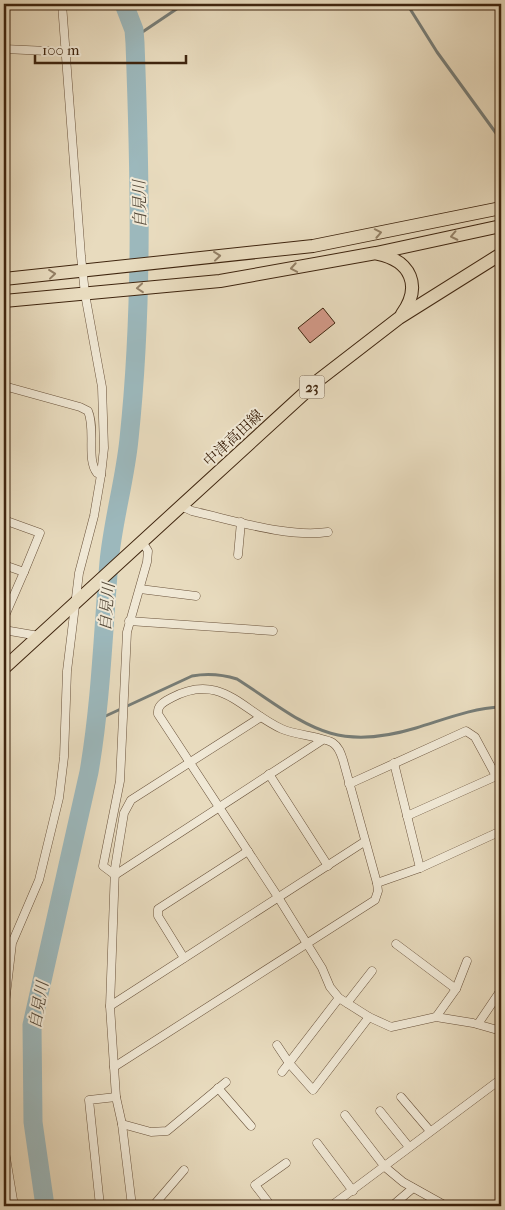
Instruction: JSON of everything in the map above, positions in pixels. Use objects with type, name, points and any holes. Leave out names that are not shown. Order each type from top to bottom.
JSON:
[{"type":"main road","points":[[4,279],[313,246],[501,208]]},
{"type":"main road","points":[[415,226],[450,224],[501,216]]},
{"type":"main road","points":[[4,302],[220,281],[376,253],[501,226]]},
{"type":"main road","points":[[376,253],[399,260],[408,272],[412,286],[409,305],[399,318]]},
{"type":"main road","name":"中津高田線","points":[[4,668],[183,507],[320,379],[399,318],[501,254]]},
{"type":"street","points":[[4,1012],[12,943],[39,880],[59,798],[64,757],[66,679],[80,600],[79,573],[94,516],[101,475],[104,420],[102,387],[85,294],[68,102],[62,4]]},
{"type":"street","points":[[4,48],[48,51]]},
{"type":"street","points":[[4,386],[80,407],[88,411],[92,422],[92,464],[96,473],[101,475]]},
{"type":"street","points":[[183,507],[192,511],[241,522],[301,533],[328,532]]},
{"type":"street","points":[[4,520],[40,533],[4,618]]},
{"type":"street","points":[[238,555],[241,522]]},
{"type":"street","points":[[114,875],[103,866],[120,782],[125,646],[129,621],[140,589],[148,551],[143,543]]},
{"type":"street","points":[[4,565],[24,572]]},
{"type":"street","points":[[140,589],[196,596]]},
{"type":"street","points":[[129,621],[273,631]]},
{"type":"street","points":[[4,630],[39,636]]},
{"type":"street","points":[[114,1067],[307,943],[374,900],[378,891],[340,752],[333,743],[290,732],[261,717],[226,692],[188,691],[162,703],[158,708],[158,714],[278,897],[307,943],[322,968],[330,988],[339,998],[369,1017],[391,1027],[436,1017],[478,1024],[501,1031]]},
{"type":"street","points":[[132,1206],[122,1124],[116,1096],[110,1006],[114,875],[127,805],[131,800],[261,717]]},
{"type":"street","points":[[349,784],[466,731],[475,737],[499,775],[408,816]]},
{"type":"street","points":[[114,875],[321,740]]},
{"type":"street","points":[[394,763],[420,868]]},
{"type":"street","points":[[269,774],[328,866]]},
{"type":"street","points":[[377,883],[420,868],[501,831]]},
{"type":"street","points":[[110,1006],[364,842]]},
{"type":"street","points":[[184,958],[158,916],[158,909],[248,851]]},
{"type":"street","points":[[396,944],[456,989]]},
{"type":"street","points":[[436,1017],[456,989],[467,961]]},
{"type":"street","points":[[346,1003],[372,971]]},
{"type":"street","points":[[478,1024],[501,990]]},
{"type":"street","points":[[282,1072],[339,998]]},
{"type":"street","points":[[277,1045],[289,1064],[313,1090],[369,1017]]},
{"type":"street","points":[[331,1206],[501,1079]]},
{"type":"street","points":[[122,1124],[151,1132],[167,1131],[226,1082]]},
{"type":"street","points":[[218,1088],[251,1126]]},
{"type":"street","points":[[100,1206],[89,1100],[116,1096]]},
{"type":"street","points":[[401,1097],[430,1131]]},
{"type":"street","points":[[380,1111],[409,1147]]},
{"type":"street","points":[[345,1114],[385,1167],[413,1188],[446,1206]]},
{"type":"street","points":[[317,1143],[353,1191]]},
{"type":"street","points":[[4,1146],[14,1206]]},
{"type":"street","points":[[271,1206],[255,1185],[286,1163]]},
{"type":"street","points":[[153,1206],[184,1170]]},
{"type":"street","points":[[392,1206],[413,1188]]},
{"type":"building","points":[[323,308],[335,323],[310,343],[298,328]]},
{"type":"waterway","name":"自見川","points":[[45,1206],[33,1122],[32,1025],[89,772],[93,746],[109,562],[127,454],[137,340],[139,241],[135,43],[134,30],[124,4]]},
{"type":"waterway","points":[[135,37],[184,4]]},
{"type":"waterway","points":[[407,4],[437,52],[501,140]]},
{"type":"waterway","points":[[97,720],[192,676],[209,674],[237,679],[300,720],[319,729],[339,735],[361,737],[386,735],[468,712],[501,707]]}]
